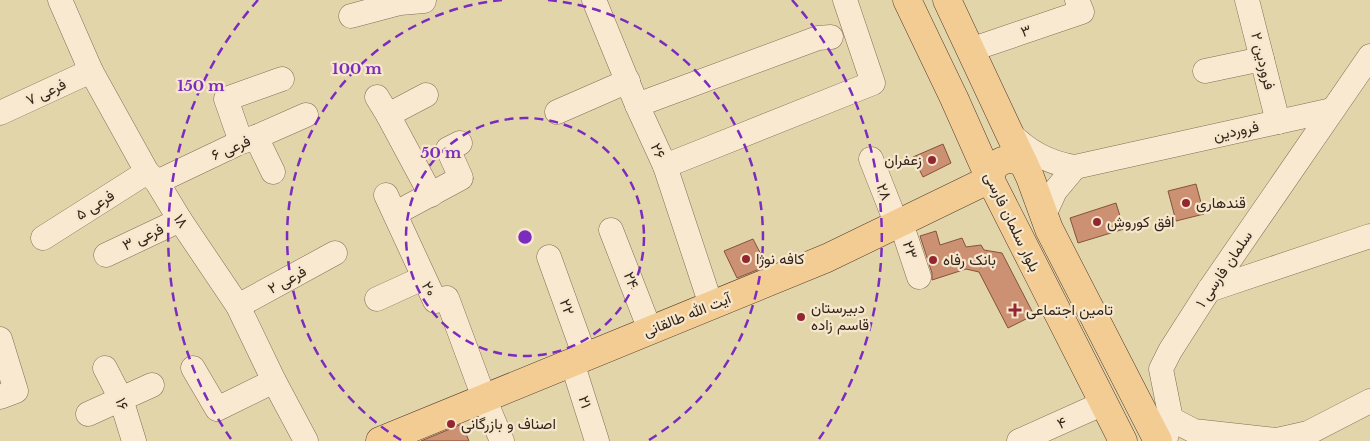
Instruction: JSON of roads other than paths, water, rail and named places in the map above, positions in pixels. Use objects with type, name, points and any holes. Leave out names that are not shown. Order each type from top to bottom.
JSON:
[{"type":"main road","name":"بلوار سلمان فارسی","points":[[906,0],[954,98],[990,180],[1123,441]]},
{"type":"main road","name":"بلوار سلمان فارسی","points":[[947,0],[1024,164],[1052,234],[1165,434]]},
{"type":"main road","points":[[967,129],[976,135],[988,134],[1005,124]]},
{"type":"main road","points":[[990,180],[993,168],[1001,161],[1013,159],[1024,164]]},
{"type":"main road","name":"آیت الله طالقانی","points":[[380,441],[421,428],[484,398],[712,305],[750,298],[827,258],[990,180]]},
{"type":"street","name":"۱۸","points":[[60,0],[91,71],[152,177],[238,306],[274,381],[306,441]]},
{"type":"street","name":"۲۶","points":[[594,0],[637,105],[665,166],[712,305]]},
{"type":"street","points":[[665,166],[872,83],[845,0]]},
{"type":"street","name":"فروردین ۲","points":[[1247,0],[1278,122]]},
{"type":"street","points":[[351,16],[399,2],[424,1]]},
{"type":"street","name":"۳","points":[[970,50],[1079,6]]},
{"type":"street","points":[[637,105],[818,38],[831,37]]},
{"type":"street","points":[[1332,110],[1370,56]]},
{"type":"street","points":[[1206,71],[1262,59]]},
{"type":"street","name":"فرعی ۷","points":[[0,113],[91,71]]},
{"type":"street","points":[[273,172],[248,139],[226,99],[282,79]]},
{"type":"street","points":[[557,112],[628,81]]},
{"type":"street","points":[[426,95],[382,106],[431,195],[461,178],[448,149],[460,143]]},
{"type":"street","name":"فروردین","points":[[1075,167],[1332,110]]},
{"type":"street","name":"سلمان فارسی ۱","points":[[1165,434],[1162,369],[1170,351],[1332,110]]},
{"type":"street","name":"فرعی ۶","points":[[152,177],[306,115]]},
{"type":"street","points":[[1005,124],[1018,141],[1039,156],[1075,167],[1055,191],[1044,215]]},
{"type":"street","name":"۲۸","points":[[872,159],[899,224]]},
{"type":"street","name":"فرعی ۵","points":[[43,238],[152,177]]},
{"type":"street","name":"۲۰","points":[[431,195],[391,204],[435,301],[447,298],[484,398]]},
{"type":"street","name":"فرعی ۳","points":[[106,255],[180,220]]},
{"type":"street","name":"۲۳","points":[[899,224],[919,277]]},
{"type":"street","name":"۲۴","points":[[611,230],[650,330]]},
{"type":"street","points":[[1210,290],[1370,236]]},
{"type":"street","name":"فرعی ۲","points":[[238,306],[335,253]]},
{"type":"street","name":"۲۲","points":[[549,257],[579,360]]},
{"type":"street","points":[[377,299],[423,278]]},
{"type":"street","points":[[0,339],[16,390],[0,397]]},
{"type":"street","name":"۲۱","points":[[579,360],[597,441]]},
{"type":"street","name":"۱۶","points":[[105,368],[121,399],[134,441]]},
{"type":"street","points":[[193,368],[217,409],[274,381]]},
{"type":"street","points":[[88,414],[152,385]]},
{"type":"street","points":[[484,398],[502,441]]},
{"type":"street","points":[[1165,434],[1194,431],[1277,440],[1308,434],[1334,432],[1370,401]]},
{"type":"street","name":"۴","points":[[1019,441],[1071,431],[1104,403]]},
{"type":"place","name":"زعفران","points":[[932,160]]},
{"type":"place","name":"قندهاری","points":[[1186,203]]},
{"type":"place","name":"افق کوروش","points":[[1097,222]]},
{"type":"place","name":"کافه نوژا","points":[[746,259]]},
{"type":"place","name":"بانک رفاه","points":[[933,260]]},
{"type":"place","name":"تامین اجتماعی","points":[[1015,310]]},
{"type":"place","name":"دبیرستان قاسم زاده","points":[[801,317]]},
{"type":"place","name":"اصناف و بازرگانی","points":[[451,424]]}]
